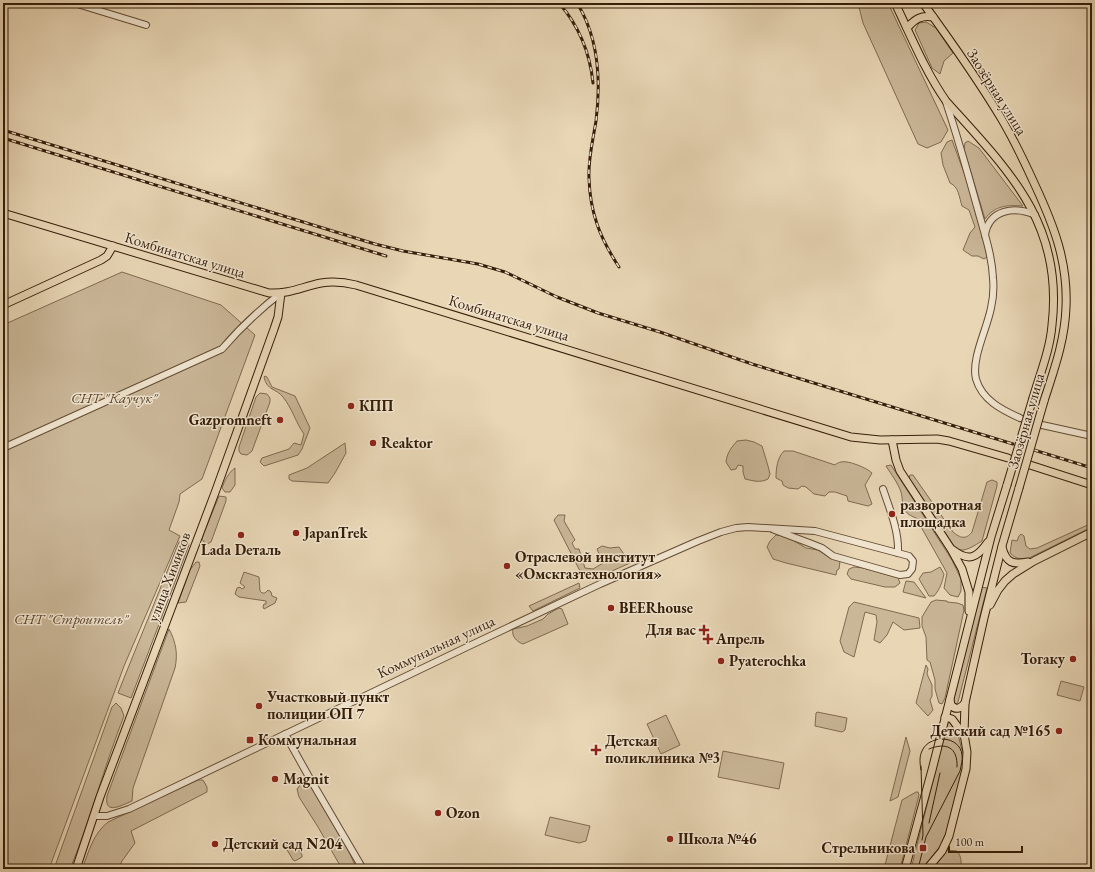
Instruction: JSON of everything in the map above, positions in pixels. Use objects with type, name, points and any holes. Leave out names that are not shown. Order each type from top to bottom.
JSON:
[{"type":"main road","name":"Заозёрная улица","points":[[895,3],[926,69],[946,101],[1005,167],[1016,182],[1035,215],[1046,243],[1051,262],[1054,312],[1050,340],[991,537],[905,869]]},
{"type":"main road","name":"Заозёрная улица","points":[[923,3],[1002,119],[1031,175],[1057,236],[1063,260],[1066,306],[1062,343],[1002,546],[965,703],[964,734],[967,752],[966,768],[949,836],[942,851],[927,869]]},
{"type":"main road","points":[[907,28],[913,21],[920,17],[933,17]]},
{"type":"main road","name":"Комбинатская улица","points":[[3,213],[258,291],[281,293],[291,292],[323,282],[351,284],[670,380],[851,437],[892,440],[937,439],[1008,458]]},
{"type":"main road","points":[[3,306],[101,260],[107,256],[113,246]]},
{"type":"main road","name":"улица Химиков","points":[[76,869],[100,797],[216,490],[270,340],[278,317],[281,293]]},
{"type":"main road","points":[[892,440],[900,471],[951,549],[962,569],[970,592],[969,623]]},
{"type":"main road","points":[[1030,464],[1092,484]]},
{"type":"main road","points":[[984,618],[992,601],[1005,581],[1013,574],[1034,561],[1092,532]]},
{"type":"main road","points":[[951,549],[964,557],[970,558],[982,552],[991,537]]},
{"type":"main road","points":[[1002,546],[1006,557],[1010,561],[1019,564],[1034,561]]},
{"type":"main road","points":[[950,700],[951,705],[957,708],[960,708],[965,703]]},
{"type":"main road","points":[[945,717],[952,719],[964,734]]},
{"type":"street","points":[[74,3],[146,26]]},
{"type":"street","name":"Заозёрная улица","points":[[946,101],[985,236],[994,278],[991,309],[977,356],[975,371],[976,378],[981,390],[995,405],[1020,418]]},
{"type":"street","points":[[985,236],[986,228],[989,223],[997,215],[1005,211],[1021,210],[1035,215]]},
{"type":"street","points":[[3,448],[222,348],[261,308],[281,293]]},
{"type":"street","points":[[1042,424],[1092,436]]},
{"type":"street","points":[[883,489],[896,526],[899,544],[898,553]]},
{"type":"street","name":"Коммунальная улица","points":[[94,816],[107,816],[129,809],[468,646],[698,541],[736,528],[748,527],[816,531],[909,556],[913,561],[912,569],[908,574],[900,575],[833,556],[817,546],[772,529]]},
{"type":"street","points":[[285,734],[363,869]]},
{"type":"street","points":[[3,866],[6,869]]},
{"type":"green space","points":[[858,3],[888,3],[948,130],[941,142],[927,148],[918,144],[863,23]]},
{"type":"green space","points":[[926,22],[936,28],[953,53],[944,61],[940,74],[932,68],[915,30],[919,23]]},
{"type":"green space","points":[[952,140],[963,169],[981,227],[987,257],[984,259],[978,256],[972,256],[963,250],[970,233],[975,227],[969,210],[962,206],[957,190],[950,183],[943,165],[941,153],[947,142]]},
{"type":"green space","points":[[968,141],[979,148],[1023,206],[997,208],[985,219],[964,149],[965,143]]},
{"type":"green space","points":[[122,272],[221,305],[255,335],[202,479],[180,494],[179,502],[169,530],[180,536],[124,666],[49,869],[3,869],[3,325]]},
{"type":"green space","points":[[265,376],[272,387],[295,396],[310,428],[302,449],[298,455],[264,466],[260,462],[262,458],[289,449],[294,443],[301,445],[304,434],[286,401],[280,394],[267,385],[265,382]]},
{"type":"green space","points":[[260,393],[267,394],[270,398],[270,402],[252,451],[247,455],[241,454],[239,447],[256,397]]},
{"type":"green space","points":[[746,440],[762,446],[770,474],[768,479],[754,481],[745,479],[743,466],[738,465],[736,469],[731,470],[726,462],[727,456],[737,441]]},
{"type":"green space","points":[[345,443],[346,453],[328,483],[292,481],[289,479],[289,475],[307,468]]},
{"type":"green space","points":[[784,451],[793,451],[835,465],[840,462],[848,462],[866,469],[872,473],[865,485],[872,504],[868,506],[848,501],[847,496],[835,492],[829,492],[825,496],[814,494],[806,487],[802,486],[798,489],[788,488],[783,485],[782,481],[776,478],[776,475],[778,460]]},
{"type":"green space","points":[[891,465],[952,560],[961,579],[961,591],[958,597],[950,595],[944,588],[947,573],[916,518],[911,516],[905,510],[900,489],[886,466]]},
{"type":"green space","points":[[235,468],[235,485],[230,492],[225,492],[222,488],[224,482]]},
{"type":"green space","points":[[910,475],[913,475],[953,532],[958,536],[963,537],[970,535],[972,532],[987,482],[992,480],[997,482],[982,541],[963,550],[956,549],[909,478]]},
{"type":"green space","points":[[219,496],[226,497],[226,501],[211,542],[207,544],[202,539]]},
{"type":"green space","points":[[558,515],[565,515],[564,521],[575,540],[572,543],[575,549],[579,549],[585,568],[593,569],[603,563],[597,549],[602,546],[610,548],[619,547],[630,563],[594,579],[580,571],[554,520]]},
{"type":"green space","points":[[1092,523],[1092,527],[1027,559],[1018,558],[1010,553],[1012,540],[1017,541],[1021,534],[1024,536],[1026,546],[1030,549],[1037,548]]},
{"type":"green space","points":[[776,535],[786,536],[806,548],[818,550],[827,556],[840,561],[839,569],[837,570],[836,575],[773,559],[767,547]]},
{"type":"green space","points":[[183,540],[188,541],[189,545],[131,698],[118,693],[179,542]]},
{"type":"green space","points":[[196,562],[199,562],[200,566],[186,602],[178,603],[190,570]]},
{"type":"green space","points":[[854,567],[863,568],[898,578],[900,583],[895,587],[885,587],[851,579],[847,574],[849,569]]},
{"type":"green space","points":[[940,567],[944,574],[942,583],[934,596],[929,596],[919,579],[923,573],[931,572]]},
{"type":"green space","points":[[244,572],[259,577],[260,591],[262,593],[265,593],[268,590],[271,592],[272,596],[277,598],[275,603],[264,609],[263,607],[264,604],[266,604],[266,601],[239,597],[235,594],[237,588],[240,587],[242,589],[245,587],[240,583]]},
{"type":"green space","points":[[906,581],[914,582],[926,598],[903,592]]},
{"type":"green space","points":[[579,583],[580,588],[533,611],[529,606]]},
{"type":"green space","points":[[981,587],[987,588],[958,702],[957,704],[954,704],[953,702]]},
{"type":"green space","points":[[936,600],[963,605],[964,610],[945,698],[942,704],[939,703],[930,662],[927,660],[926,637],[922,626],[922,617],[931,602]]},
{"type":"green space","points":[[854,602],[919,618],[920,628],[904,630],[893,622],[887,635],[880,643],[874,640],[877,622],[876,615],[865,612],[854,657],[844,652],[840,641],[849,607]]},
{"type":"green space","points":[[559,608],[562,609],[568,624],[523,644],[515,638],[513,629],[527,626],[543,619],[548,614]]},
{"type":"green space","points":[[169,629],[176,648],[175,668],[133,788],[132,801],[115,808],[108,806],[107,796]]},
{"type":"green space","points":[[926,665],[928,669],[927,674],[932,685],[932,696],[930,700],[933,710],[928,716],[916,703]]},
{"type":"green space","points":[[1061,681],[1084,687],[1080,701],[1057,695]]},
{"type":"green space","points":[[116,703],[121,708],[124,716],[78,850],[70,869],[54,869],[112,707]]},
{"type":"green space","points":[[817,712],[847,718],[845,730],[842,732],[815,726]]},
{"type":"green space","points":[[666,715],[680,745],[661,754],[647,724]]},
{"type":"green space","points":[[948,721],[959,738],[964,755],[963,767],[947,831],[941,845],[922,869],[911,869]]},
{"type":"green space","points":[[906,737],[910,751],[898,797],[890,801]]},
{"type":"green space","points":[[723,751],[784,763],[779,789],[718,777]]},
{"type":"green space","points":[[198,780],[203,780],[207,787],[207,792],[131,831],[135,843],[122,861],[119,869],[82,869],[95,837],[108,822]]},
{"type":"green space","points":[[309,783],[348,850],[355,865],[355,869],[342,869],[299,797],[297,789],[301,784]]},
{"type":"green space","points":[[918,792],[919,795],[900,869],[884,869],[902,800]]},
{"type":"green space","points":[[550,817],[590,826],[586,841],[579,843],[545,835]]},
{"type":"green space","points":[[293,842],[302,855],[302,857],[295,861],[286,848],[286,846]]},
{"type":"green space","points":[[947,850],[957,851],[959,853],[961,869],[933,869]]},
{"type":"tram line","points":[[918,869],[926,837],[960,771],[962,759],[960,748],[950,740],[944,739],[931,742],[926,745],[921,753],[921,770]]},
{"type":"tram line","points":[[929,749],[941,746],[950,748],[957,760],[957,767]]},
{"type":"tram line","points":[[921,766],[922,840]]},
{"type":"tram line","points":[[929,823],[940,773]]},
{"type":"railway","points":[[559,3],[572,21],[582,40],[589,61],[593,83]]},
{"type":"railway","points":[[577,3],[590,31],[597,60],[598,106],[589,164],[591,203],[601,235],[619,267]]},
{"type":"railway","points":[[3,130],[375,244],[403,251],[478,264],[505,272],[557,297],[598,313],[660,332],[752,364],[1013,444]]},
{"type":"railway","points":[[3,138],[386,256]]},
{"type":"railway","points":[[1034,450],[1092,468]]},
{"type":"place","name":"КПП","points":[[351,406]]},
{"type":"place","name":"Gazpromneft","points":[[280,420]]},
{"type":"place","name":"Reaktor","points":[[373,443]]},
{"type":"place","name":"разворотная площадка","points":[[892,514]]},
{"type":"place","name":"JapanTrek","points":[[296,533]]},
{"type":"place","name":"Lada Dеталь","points":[[241,535]]},
{"type":"place","name":"Отраслевой институт «Омскгазтехнология»","points":[[507,566]]},
{"type":"place","name":"BEERhouse","points":[[611,608]]},
{"type":"place","name":"Для вас","points":[[704,630]]},
{"type":"place","name":"Апрель","points":[[708,639]]},
{"type":"place","name":"Тогаку","points":[[1073,659]]},
{"type":"place","name":"Pyaterochka","points":[[721,661]]},
{"type":"place","name":"Участковый пункт полиции ОП 7","points":[[259,706]]},
{"type":"place","name":"Детский сад №165","points":[[1059,731]]},
{"type":"place","name":"Коммунальная","points":[[250,740]]},
{"type":"place","name":"Детская поликлиника №3","points":[[596,750]]},
{"type":"place","name":"Magnit","points":[[275,779]]},
{"type":"place","name":"Ozon","points":[[438,813]]},
{"type":"place","name":"Школа №46","points":[[670,839]]},
{"type":"place","name":"Детский сад N204","points":[[215,844]]},
{"type":"place","name":"Стрельникова","points":[[923,848]]},
{"type":"park label","name":"СНТ \"Каучук\"","points":[[114,398]]},
{"type":"park label","name":"СНТ \"Строитель\"","points":[[71,619]]}]
